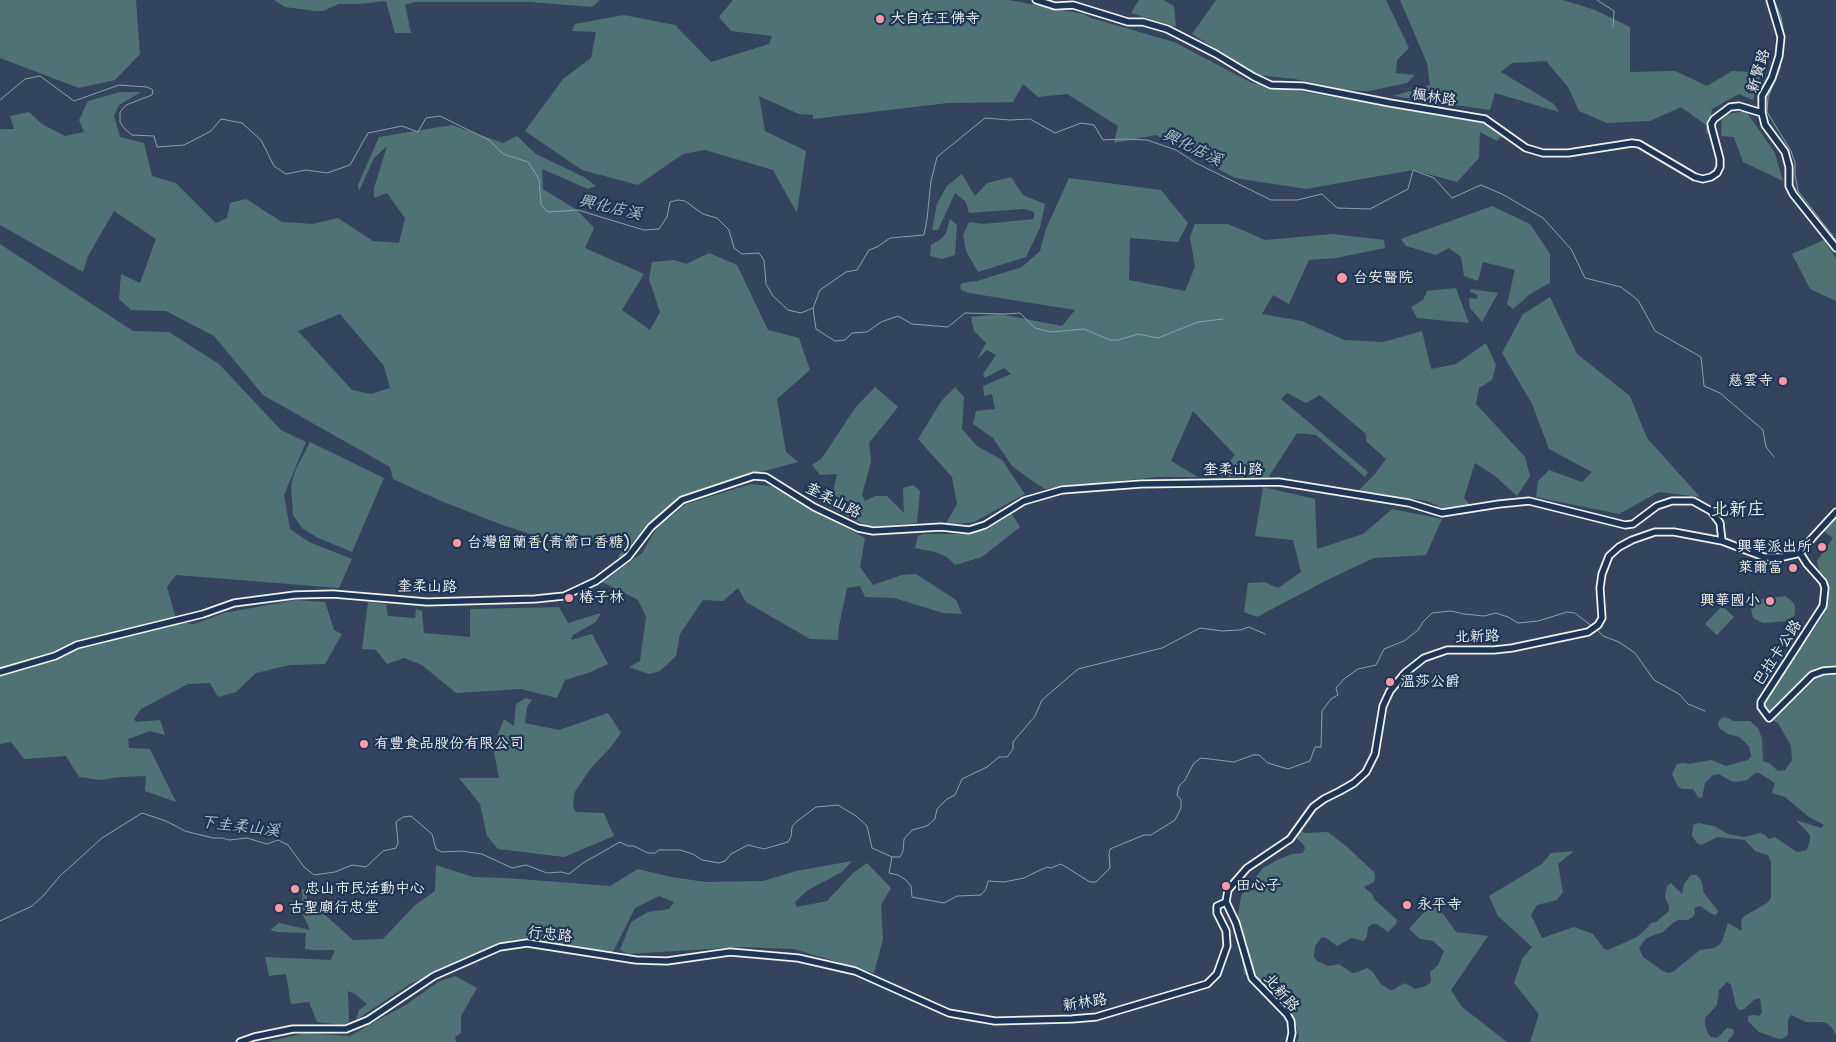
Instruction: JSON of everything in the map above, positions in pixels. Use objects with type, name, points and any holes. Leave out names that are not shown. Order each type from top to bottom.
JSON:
[{"type":"street","name":"楓林路","points":[[1036,0],[1055,6],[1073,5],[1128,22],[1143,22],[1167,29],[1271,85],[1302,86],[1484,119],[1526,148],[1543,152],[1568,153],[1632,143],[1639,144],[1695,177],[1703,179],[1710,178],[1717,173],[1720,167],[1720,159],[1711,124],[1714,119],[1730,107],[1739,106],[1762,113]]},
{"type":"street","name":"新賢路","points":[[1770,0],[1781,37],[1779,56],[1772,78],[1762,96],[1762,113],[1765,125],[1785,152],[1789,167],[1789,186],[1792,194],[1836,248]]},
{"type":"street","name":"奎柔山路","points":[[0,672],[55,656],[77,645],[202,614],[234,603],[296,595],[333,594],[427,602],[536,599],[564,596],[596,580],[628,557],[651,527],[682,500],[754,476],[766,477],[814,507],[858,528],[873,531],[940,527],[969,530],[985,525],[1024,501],[1062,490],[1141,484],[1279,482],[1408,504],[1442,513],[1529,501],[1625,525],[1633,524],[1657,506],[1672,501],[1693,501],[1711,511],[1720,523],[1722,542]]},
{"type":"street","points":[[1800,554],[1836,512]]},
{"type":"street","name":"北新路","points":[[1290,1042],[1292,1033],[1291,1022],[1287,1014],[1252,978],[1236,923],[1226,902],[1228,890],[1247,868],[1290,840],[1313,807],[1354,782],[1366,772],[1375,754],[1383,706],[1390,691],[1404,673],[1424,658],[1447,650],[1512,648],[1588,632],[1598,625],[1602,618],[1600,588],[1602,574],[1609,556],[1619,547],[1632,540],[1655,532],[1674,532],[1722,542],[1764,557],[1783,557],[1800,554]]},
{"type":"street","name":"巴拉卡公路","points":[[1800,554],[1823,582],[1825,588],[1823,606],[1761,702],[1761,707],[1769,718],[1812,676],[1823,671],[1836,670]]},
{"type":"street","name":"新林路","points":[[876,980],[949,1013],[995,1021],[1096,1017],[1208,984],[1217,974],[1227,946],[1226,932],[1217,913],[1217,906],[1226,902]]},
{"type":"street","name":"行忠路","points":[[240,1042],[254,1037],[293,1029],[346,1029],[368,1020],[434,976],[500,947],[527,943],[605,956],[667,961],[730,952],[762,954],[798,958],[826,964],[855,971],[876,980]]},
{"type":"green space","points":[[0,0],[136,0],[140,54],[115,80],[79,88],[0,58]]},
{"type":"green space","points":[[274,0],[600,0],[592,7],[530,2],[414,2],[405,5],[411,33],[395,33],[386,1],[339,4],[323,11],[315,11],[285,7]]},
{"type":"green space","points":[[733,0],[1009,0],[1084,14],[1091,18],[1174,42],[1252,83],[1485,123],[1512,141],[1500,137],[1497,141],[1480,132],[1479,158],[1457,182],[1413,170],[1306,189],[1235,178],[1156,135],[1114,143],[1118,126],[1067,94],[1038,97],[1023,84],[1013,102],[948,103],[813,119],[813,115],[799,114],[759,96],[765,131],[806,151],[797,213],[773,170],[705,150],[683,154],[638,185],[582,170],[525,131],[563,79],[591,58],[596,32],[572,31],[575,24],[624,15],[675,25],[711,62],[769,44],[772,36],[731,31],[719,17]]},
{"type":"green space","points":[[1139,0],[1163,0],[1174,6],[1176,27],[1131,13]]},
{"type":"green space","points":[[1216,0],[1386,0],[1409,48],[1397,60],[1396,73],[1415,75],[1407,83],[1369,91],[1347,90],[1295,79],[1258,75],[1192,34]]},
{"type":"green space","points":[[1400,0],[1563,0],[1595,10],[1630,27],[1630,72],[1675,71],[1707,86],[1732,71],[1761,73],[1753,100],[1739,94],[1712,109],[1708,134],[1706,133],[1706,125],[1681,107],[1650,121],[1607,123],[1579,111],[1568,87],[1546,61],[1512,63],[1501,72],[1554,104],[1559,112],[1495,93],[1490,110],[1393,96],[1430,85],[1427,63]]},
{"type":"green space","points":[[120,92],[141,92],[119,105],[114,116],[120,137],[144,143],[152,176],[176,183],[216,223],[227,218],[230,203],[246,199],[282,222],[313,224],[338,218],[373,241],[399,243],[405,218],[387,193],[374,198],[374,188],[387,146],[374,158],[359,191],[358,185],[379,137],[452,125],[503,143],[517,136],[536,154],[584,177],[596,186],[588,189],[542,169],[543,189],[577,210],[594,228],[585,248],[644,274],[622,310],[650,330],[660,312],[649,279],[652,262],[674,260],[686,264],[709,253],[737,265],[768,330],[799,338],[810,370],[777,399],[786,452],[798,462],[723,482],[681,497],[637,537],[621,558],[618,556],[628,544],[551,540],[505,526],[441,501],[393,479],[390,467],[263,395],[214,336],[166,311],[131,310],[119,299],[121,274],[140,283],[156,239],[114,211],[88,256],[83,272],[0,225],[0,129],[14,129],[10,116],[29,112],[42,124],[65,136],[84,132],[79,120],[88,101]],"holes":[[[340,314],[384,366],[390,388],[371,394],[352,390],[298,331]]]},
{"type":"green space","points":[[1746,111],[1775,153],[1783,181],[1743,162],[1734,137],[1721,136],[1722,115]]},
{"type":"green space","points":[[962,174],[975,196],[987,183],[1011,177],[1023,195],[1045,204],[1040,228],[1026,257],[978,272],[966,251],[963,235],[969,222],[983,224],[1034,219],[1034,212],[1024,209],[969,213],[966,202],[955,193],[938,230],[932,230],[937,204],[947,186]]},
{"type":"green space","points":[[1069,178],[1161,190],[1188,223],[1178,242],[1130,238],[1129,280],[1185,291],[1195,267],[1190,237],[1195,224],[1228,224],[1265,240],[1333,234],[1384,240],[1385,248],[1336,258],[1309,260],[1289,304],[1273,295],[1262,314],[1302,321],[1344,340],[1383,342],[1422,331],[1431,369],[1456,364],[1486,343],[1496,365],[1492,380],[1479,388],[1476,404],[1525,457],[1530,476],[1517,496],[1495,476],[1475,463],[1464,498],[1470,505],[1444,509],[1427,501],[1358,491],[1375,474],[1386,459],[1366,441],[1366,434],[1320,395],[1306,403],[1287,393],[1281,399],[1368,472],[1365,477],[1316,435],[1297,433],[1268,478],[1218,476],[1235,455],[1193,411],[1171,461],[1198,477],[1157,477],[1045,489],[1031,480],[1012,466],[993,438],[973,424],[976,411],[995,409],[992,394],[984,396],[983,386],[1011,374],[1004,368],[985,378],[983,374],[996,355],[987,350],[977,359],[986,343],[974,331],[971,317],[999,314],[1062,326],[1075,310],[969,293],[961,290],[960,285],[1022,267],[1040,251],[1046,229]]},
{"type":"green space","points":[[1492,206],[1530,224],[1550,254],[1550,283],[1530,294],[1513,309],[1507,304],[1515,270],[1483,262],[1478,281],[1464,276],[1461,257],[1449,248],[1436,255],[1406,246],[1401,239]]},
{"type":"green space","points":[[950,219],[957,225],[955,255],[942,259],[930,256],[931,245],[941,239],[946,233]]},
{"type":"green space","points":[[1824,240],[1836,258],[1836,301],[1810,289],[1792,254]]},
{"type":"green space","points":[[0,244],[133,331],[169,332],[219,364],[281,430],[306,442],[284,495],[290,529],[309,542],[352,559],[339,588],[176,575],[167,587],[177,622],[194,624],[224,613],[296,600],[325,602],[334,630],[342,634],[325,664],[290,665],[256,673],[236,692],[218,697],[210,683],[188,684],[141,709],[134,719],[136,722],[160,720],[165,735],[150,731],[128,739],[129,748],[150,749],[176,802],[145,791],[146,776],[100,780],[79,777],[66,756],[24,759],[11,742],[0,744]]},
{"type":"green space","points":[[1456,288],[1469,323],[1417,318],[1411,307],[1423,300],[1427,291]]},
{"type":"green space","points":[[1471,289],[1498,293],[1482,322],[1470,308],[1469,298],[1477,299],[1478,295],[1470,292]]},
{"type":"green space","points":[[1550,297],[1577,354],[1630,396],[1647,438],[1700,497],[1659,492],[1619,514],[1536,497],[1538,481],[1549,470],[1582,482],[1592,472],[1549,449],[1532,404],[1502,353],[1523,314]]},
{"type":"green space","points":[[875,387],[898,407],[869,443],[871,462],[862,495],[865,501],[875,496],[887,496],[904,513],[903,488],[913,485],[920,491],[917,523],[869,527],[830,507],[837,474],[820,475],[812,465],[822,458],[855,408]]},
{"type":"green space","points":[[955,387],[964,397],[962,429],[977,446],[1002,460],[1025,494],[974,522],[945,525],[957,504],[952,477],[918,439],[942,400]]},
{"type":"green space","points":[[310,442],[384,478],[352,552],[318,538],[302,528],[293,515],[291,486],[295,471]]},
{"type":"green space","points":[[751,484],[771,486],[865,538],[860,567],[873,585],[902,575],[916,574],[956,600],[962,614],[943,613],[894,598],[865,597],[860,586],[847,588],[838,640],[810,639],[746,602],[738,588],[723,601],[703,600],[680,634],[676,656],[660,671],[649,674],[629,667],[640,661],[646,617],[638,600],[602,582],[642,553],[656,529],[686,504]]},
{"type":"green space","points":[[1263,487],[1315,499],[1317,549],[1363,534],[1392,509],[1442,519],[1426,555],[1374,558],[1329,579],[1257,617],[1244,612],[1248,583],[1264,582],[1278,588],[1301,572],[1293,540],[1255,536]]},
{"type":"green space","points":[[1012,514],[1020,527],[982,557],[955,565],[947,557],[935,552],[915,548],[918,536],[923,534],[968,534],[988,529]]},
{"type":"green space","points":[[1836,516],[1836,1035],[1828,1024],[1806,1022],[1791,1015],[1788,1020],[1788,1035],[1784,1038],[1779,1039],[1759,1032],[1748,1021],[1748,1016],[1759,1016],[1762,1013],[1760,998],[1754,1000],[1744,1009],[1739,1010],[1736,1006],[1731,985],[1727,982],[1719,990],[1717,1005],[1705,1018],[1705,1024],[1711,1037],[1717,1038],[1727,1028],[1733,1029],[1734,1034],[1727,1042],[1530,1042],[1539,1014],[1514,983],[1522,959],[1532,947],[1498,916],[1489,896],[1542,864],[1551,853],[1574,851],[1558,864],[1563,892],[1557,900],[1537,905],[1531,915],[1542,938],[1574,927],[1593,934],[1604,949],[1608,950],[1637,937],[1651,923],[1656,922],[1669,911],[1665,897],[1667,886],[1671,883],[1682,894],[1684,884],[1691,875],[1697,875],[1701,880],[1704,893],[1718,911],[1716,915],[1700,906],[1694,908],[1695,913],[1693,917],[1688,920],[1678,920],[1663,932],[1646,938],[1639,948],[1643,957],[1669,973],[1700,950],[1714,948],[1719,945],[1722,942],[1728,923],[1742,931],[1741,921],[1743,917],[1767,903],[1771,898],[1771,862],[1768,855],[1755,851],[1745,840],[1718,837],[1701,845],[1692,836],[1693,825],[1698,823],[1714,826],[1728,834],[1745,837],[1760,833],[1769,839],[1774,837],[1797,852],[1807,850],[1810,835],[1796,820],[1821,828],[1824,825],[1809,817],[1785,797],[1772,793],[1775,783],[1759,773],[1755,773],[1747,780],[1736,782],[1719,774],[1713,775],[1705,783],[1702,798],[1698,797],[1693,789],[1678,787],[1672,774],[1677,764],[1711,760],[1726,766],[1748,760],[1751,756],[1749,746],[1739,737],[1728,734],[1720,729],[1718,724],[1720,719],[1725,717],[1734,721],[1750,721],[1758,728],[1762,738],[1763,761],[1769,763],[1778,771],[1785,770],[1792,760],[1791,746],[1778,723],[1772,720],[1765,705],[1767,697],[1823,616],[1827,603],[1828,585],[1826,584],[1826,578],[1819,570],[1817,561],[1833,538],[1822,530]]},
{"type":"green space","points":[[1785,596],[1795,606],[1795,614],[1791,620],[1763,623],[1753,618],[1751,608],[1755,600]]},
{"type":"green space","points":[[368,602],[386,604],[388,616],[415,618],[416,609],[422,611],[424,633],[470,637],[470,609],[559,607],[568,623],[601,613],[596,622],[573,635],[571,640],[592,634],[608,664],[565,680],[557,698],[521,689],[456,693],[422,665],[404,658],[387,664],[376,650],[362,649]]},
{"type":"green space","points":[[1722,606],[1734,617],[1717,635],[1705,624]]},
{"type":"green space","points":[[526,698],[532,700],[527,707],[525,723],[559,730],[608,713],[621,733],[591,768],[574,793],[573,806],[576,812],[604,813],[614,836],[564,857],[498,849],[487,836],[480,804],[459,778],[499,778],[493,747],[504,719],[514,726],[516,704]]},
{"type":"green space","points":[[1297,827],[1305,833],[1328,832],[1374,872],[1374,882],[1364,887],[1397,920],[1396,924],[1388,932],[1377,924],[1372,924],[1368,927],[1367,937],[1364,941],[1351,938],[1337,946],[1322,937],[1315,946],[1314,957],[1317,961],[1328,966],[1339,964],[1352,973],[1367,968],[1372,971],[1381,984],[1390,990],[1405,983],[1415,989],[1426,986],[1431,982],[1430,972],[1438,965],[1444,951],[1433,941],[1420,939],[1409,929],[1434,901],[1456,932],[1488,936],[1451,990],[1462,1007],[1507,1042],[1297,1042],[1299,1037],[1297,1028],[1264,988],[1244,974],[1237,921],[1241,896],[1263,868],[1292,854],[1303,853],[1305,848],[1303,844],[1292,834],[1293,829]]},
{"type":"green space","points":[[852,861],[842,872],[808,890],[795,902],[797,907],[827,901],[853,873],[867,863],[891,888],[881,905],[883,939],[874,973],[794,949],[740,947],[628,954],[620,950],[631,922],[648,912],[669,909],[674,902],[659,896],[635,908],[612,954],[529,939],[512,940],[410,984],[356,1020],[359,1010],[367,1004],[348,991],[349,1022],[343,1025],[317,1022],[309,1002],[291,1004],[286,974],[269,976],[265,957],[331,960],[335,950],[305,949],[306,933],[270,930],[279,923],[310,930],[303,915],[302,889],[306,890],[308,910],[313,904],[353,940],[383,939],[414,906],[435,891],[436,865],[473,877],[610,886],[638,869],[671,877],[706,882],[763,881],[796,871]]},
{"type":"green space","points":[[455,976],[477,988],[461,1016],[461,1033],[455,1037],[456,1042],[266,1042],[306,1033],[350,1036],[407,1004],[438,982]]},
{"type":"waterway","points":[[1597,0],[1614,11],[1613,27]]},
{"type":"waterway","points":[[1774,0],[1781,17],[1784,36]]},
{"type":"waterway","points":[[1783,40],[1780,68],[1768,97],[1767,112],[1791,151],[1795,163],[1798,191],[1836,240]]},
{"type":"waterway","name":"興化店溪","points":[[0,100],[25,79],[40,76],[74,101],[119,85],[147,87],[153,90],[152,95],[126,105],[120,112],[120,122],[132,135],[154,136],[157,147],[184,145],[211,131],[221,119],[242,123],[261,140],[274,166],[286,174],[306,170],[327,173],[350,165],[368,133],[402,126],[418,132],[426,118],[440,116],[489,140],[503,154],[528,162],[539,179],[541,205],[548,212],[578,210],[644,230],[659,229],[667,217],[670,202],[678,200],[685,201],[703,214],[717,218],[729,230],[734,248],[742,254],[759,253],[764,260],[766,284],[773,296],[788,310],[801,313],[813,308],[820,290],[846,272],[857,270],[869,250],[890,238],[924,235],[931,181],[937,157],[985,118],[1030,119],[1055,133],[1081,123],[1094,125],[1103,140],[1147,140],[1176,150],[1196,163],[1271,200],[1297,200],[1322,194],[1337,208],[1370,209],[1408,189],[1413,170],[1434,178],[1452,198],[1481,185],[1504,195],[1543,218],[1571,249],[1585,278],[1621,287],[1638,300],[1655,331],[1701,357],[1704,386],[1720,393],[1763,430],[1766,447],[1774,457]]},
{"type":"waterway","points":[[813,308],[816,329],[835,341],[845,340],[852,333],[867,332],[881,322],[898,316],[912,324],[948,327],[965,313],[1020,313],[1035,328],[1051,332],[1084,329],[1110,340],[1118,340],[1138,334],[1158,338],[1198,322],[1223,319]]},
{"type":"waterway","name":"下圭柔山溪","points":[[0,921],[32,906],[60,876],[102,838],[142,813],[166,821],[185,831],[213,838],[229,840],[247,838],[267,844],[278,840],[288,845],[304,867],[314,875],[335,872],[352,865],[366,867],[383,851],[396,848],[398,843],[396,822],[403,817],[411,816],[432,834],[436,849],[442,852],[461,851],[482,854],[512,868],[526,865],[547,873],[561,872],[569,874],[583,863],[620,842],[648,853],[655,853],[659,850],[680,850],[693,854],[702,860],[719,863],[748,845],[764,849],[788,842],[791,837],[792,827],[816,807],[838,805],[856,816],[867,826],[872,848],[892,857],[889,873],[898,875],[906,880],[911,886],[912,897],[944,903],[957,896],[981,895],[986,889],[988,881],[1004,882],[1024,878],[1047,867],[1051,868],[1061,864],[1090,882],[1096,882],[1110,868],[1110,849],[1144,835],[1151,835],[1175,820],[1181,808],[1181,800],[1177,795],[1179,786],[1185,780],[1194,763],[1201,758],[1234,762],[1253,755],[1259,755],[1268,763],[1288,769],[1310,761],[1315,747],[1321,747],[1322,711],[1331,699],[1338,695],[1336,688],[1344,679],[1358,669],[1376,665],[1384,649],[1404,641],[1418,630],[1432,613],[1451,611],[1484,616],[1496,613],[1518,623],[1538,621],[1567,612],[1575,613],[1593,627]]},
{"type":"waterway","points":[[892,857],[900,857],[903,851],[904,839],[912,830],[927,826],[935,819],[937,809],[947,799],[955,795],[962,779],[987,767],[999,757],[1007,757],[1013,749],[1013,742],[1035,716],[1042,700],[1078,669],[1162,648],[1200,628],[1222,631],[1240,630],[1249,627],[1265,634]]},
{"type":"waterway","name":"下圭柔山溪","points":[[1596,629],[1603,636],[1619,642],[1635,653],[1654,680],[1679,694],[1688,704],[1705,711]]},
{"type":"place","name":"大自在王佛寺","points":[[880,19]]},
{"type":"place","name":"台安醫院","points":[[1342,278]]},
{"type":"place","name":"慈雲寺","points":[[1783,381]]},
{"type":"place","name":"台灣留蘭香(青箭口香糖)","points":[[457,543]]},
{"type":"place","name":"興華派出所","points":[[1822,547]]},
{"type":"place","name":"萊爾富","points":[[1793,568]]},
{"type":"place","name":"樁子林","points":[[569,598]]},
{"type":"place","name":"興華國小","points":[[1770,601]]},
{"type":"place","name":"溫莎公爵","points":[[1390,682]]},
{"type":"place","name":"有豐食品股份有限公司","points":[[364,744]]},
{"type":"place","name":"田心子","points":[[1226,886]]},
{"type":"place","name":"忠山市民活動中心","points":[[295,889]]},
{"type":"place","name":"永平寺","points":[[1407,905]]},
{"type":"place","name":"古聖廟行忠堂","points":[[279,908]]},
{"type":"district","name":"北新庄","points":[[1738,510]]}]
